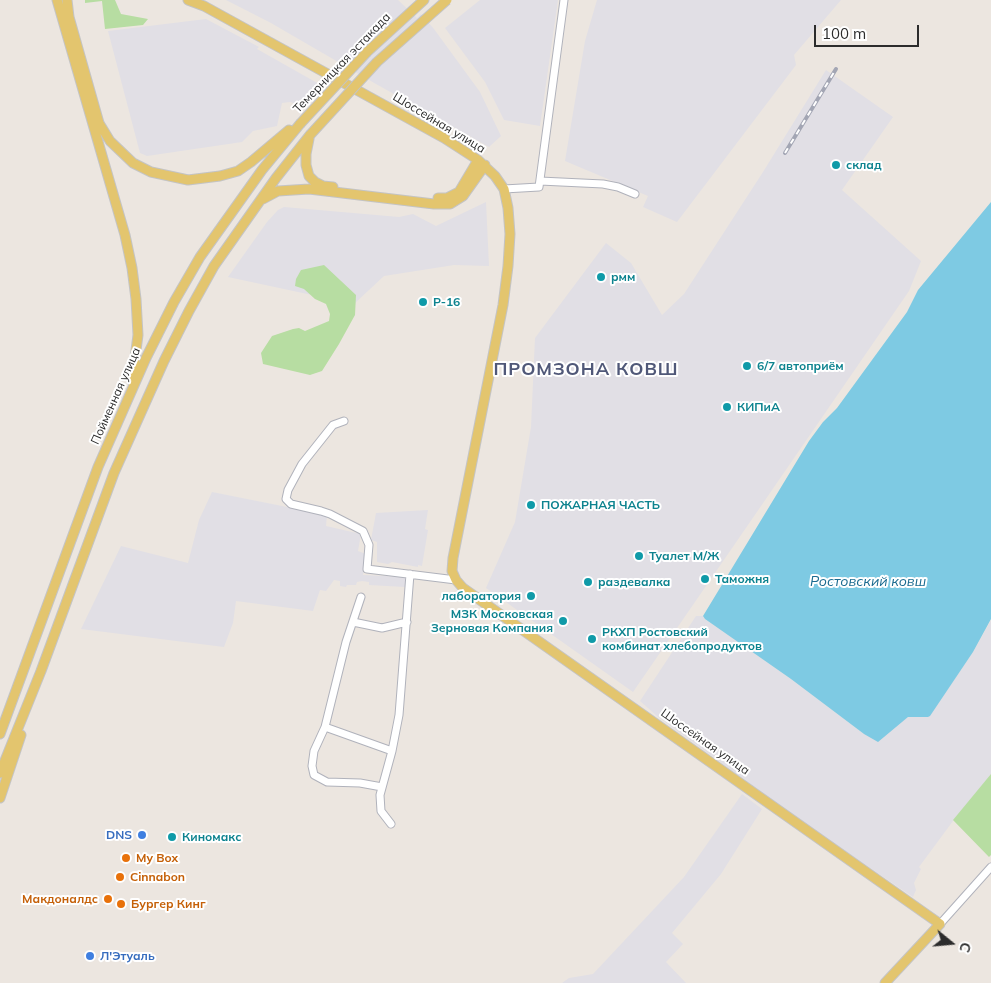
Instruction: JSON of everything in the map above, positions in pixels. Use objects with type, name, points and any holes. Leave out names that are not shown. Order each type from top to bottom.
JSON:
[{"type":"main road","points":[[57,0],[125,235],[132,268],[138,335],[133,378],[118,425]]},
{"type":"main road","points":[[67,0],[69,17],[99,123],[110,141],[133,163],[151,172],[188,180],[220,176],[238,171],[292,128],[299,125]]},
{"type":"main road","name":"Шоссейная улица","points":[[188,0],[204,6],[444,138],[481,163],[504,189],[510,234],[508,266],[503,305],[453,558],[452,571],[456,580],[468,591],[940,924]]},
{"type":"main road","name":"Темерницкая эстакада","points":[[299,125],[367,52],[424,0]]},
{"type":"main road","name":"Темерницкая эстакада","points":[[310,135],[377,62],[447,0]]},
{"type":"main road","name":"Пойменная улица","points":[[0,734],[88,493],[146,358],[174,302],[200,257],[262,170],[299,125]]},
{"type":"main road","points":[[310,135],[306,165],[309,176],[323,186],[447,198],[458,192],[481,163]]},
{"type":"main road","points":[[0,773],[114,472],[160,369],[214,266],[310,135]]},
{"type":"main road","points":[[262,200],[278,191],[308,189],[434,204],[450,204],[463,196],[481,163]]},
{"type":"main road","points":[[0,798],[20,737],[27,705]]},
{"type":"main road","points":[[885,983],[940,924]]},
{"type":"street","points":[[539,184],[564,0]]},
{"type":"street","points":[[504,189],[539,184],[603,184],[618,187],[635,194]]},
{"type":"street","points":[[344,421],[333,425],[302,464],[288,490],[286,499],[291,504],[322,510],[363,531],[369,546],[368,569],[456,580]]},
{"type":"street","points":[[391,824],[382,811],[379,801],[399,714],[410,574]]},
{"type":"street","points":[[361,597],[346,642],[325,727],[314,751],[312,766],[314,775],[327,782],[382,787]]},
{"type":"street","points":[[353,622],[382,628],[407,622]]},
{"type":"street","points":[[325,727],[392,751]]},
{"type":"street","points":[[940,924],[991,866]]},
{"type":"shaded area","points":[[226,0],[398,0],[417,18],[421,14],[434,29],[480,92],[501,136],[489,147],[271,23]]},
{"type":"shaded area","points":[[480,0],[558,0],[540,126],[504,120],[485,82],[445,28]]},
{"type":"shaded area","points":[[597,0],[841,0],[794,55],[796,65],[677,222],[643,207],[648,196],[565,161],[585,41]]},
{"type":"shaded area","points":[[206,19],[259,47],[257,49],[319,84],[299,105],[290,102],[282,103],[277,126],[253,131],[242,142],[147,156],[140,153],[108,31]]},
{"type":"shaded area","name":"РКХП Ростовский комбинат хлебопродуктов","points":[[826,70],[893,117],[842,190],[921,261],[909,291],[633,692],[486,588],[515,522],[531,427],[535,338],[606,243],[631,263],[662,315],[684,294]]},
{"type":"shaded area","points":[[486,202],[489,266],[454,265],[384,276],[354,304],[228,277],[267,222],[278,210],[284,207],[399,217],[413,214],[436,226]]},
{"type":"shaded area","points":[[212,492],[327,515],[326,526],[361,534],[358,551],[366,554],[363,575],[406,577],[405,587],[369,585],[369,582],[362,581],[357,582],[356,585],[347,585],[346,587],[340,586],[340,581],[334,580],[326,591],[320,590],[313,611],[236,601],[233,623],[224,647],[81,629],[121,546],[188,563],[199,520]]},
{"type":"shaded area","points":[[428,510],[425,529],[428,530],[422,566],[377,562],[377,542],[371,540],[376,513]]},
{"type":"shaded area","points":[[696,616],[703,616],[864,734],[901,722],[908,717],[928,717],[973,652],[991,620],[991,775],[953,821],[919,867],[921,869],[914,883],[916,890],[913,897],[801,821],[657,716],[640,701]]},
{"type":"shaded area","points":[[742,794],[762,809],[721,874],[672,933],[683,944],[666,962],[686,983],[562,983],[569,978],[593,974],[684,877]]},
{"type":"green space","points":[[85,0],[115,0],[121,14],[148,19],[143,25],[105,29],[102,1],[85,3]]},
{"type":"green space","points":[[324,265],[356,295],[355,315],[339,344],[322,371],[310,375],[263,364],[261,353],[272,336],[299,328],[305,331],[329,321],[330,314],[326,304],[315,299],[304,289],[295,286],[296,279],[301,270]]},
{"type":"green space","points":[[991,774],[991,855],[989,857],[953,820]]},
{"type":"water","name":"Ростовский ковш","points":[[991,202],[991,619],[973,652],[930,716],[908,717],[878,742],[864,734],[703,616],[809,441],[823,422],[837,408],[907,312],[918,290]]},
{"type":"railway","points":[[785,153],[836,69]]},
{"type":"place","name":"склад","points":[[836,165]]},
{"type":"place","name":"рмм","points":[[601,277]]},
{"type":"place","name":"Р-16","points":[[423,302]]},
{"type":"place","name":"6/7 автоприём","points":[[747,366]]},
{"type":"place","name":"КИПиА","points":[[727,407]]},
{"type":"place","name":"ПОЖАРНАЯ ЧАСТЬ","points":[[531,505]]},
{"type":"place","name":"Туалет М/Ж","points":[[639,556]]},
{"type":"place","name":"Таможня","points":[[705,579]]},
{"type":"place","name":"раздевалка","points":[[588,582]]},
{"type":"place","name":"лаборатория","points":[[531,596]]},
{"type":"place","name":"МЗК Московская Зерновая Компания","points":[[563,621]]},
{"type":"place","name":"РКХП Ростовский комбинат хлебопродуктов","points":[[592,639]]},
{"type":"place","name":"DNS","points":[[142,835]]},
{"type":"place","name":"Киномакс","points":[[172,837]]},
{"type":"place","name":"My Box","points":[[126,858]]},
{"type":"place","name":"Cinnabon","points":[[120,877]]},
{"type":"place","name":"Макдоналдс","points":[[108,899]]},
{"type":"place","name":"Бургер Кинг","points":[[121,904]]},
{"type":"place","name":"Л'Этуаль","points":[[90,956]]},
{"type":"district","name":"ПРОМЗОНА КОВШ","points":[[586,370]]}]
